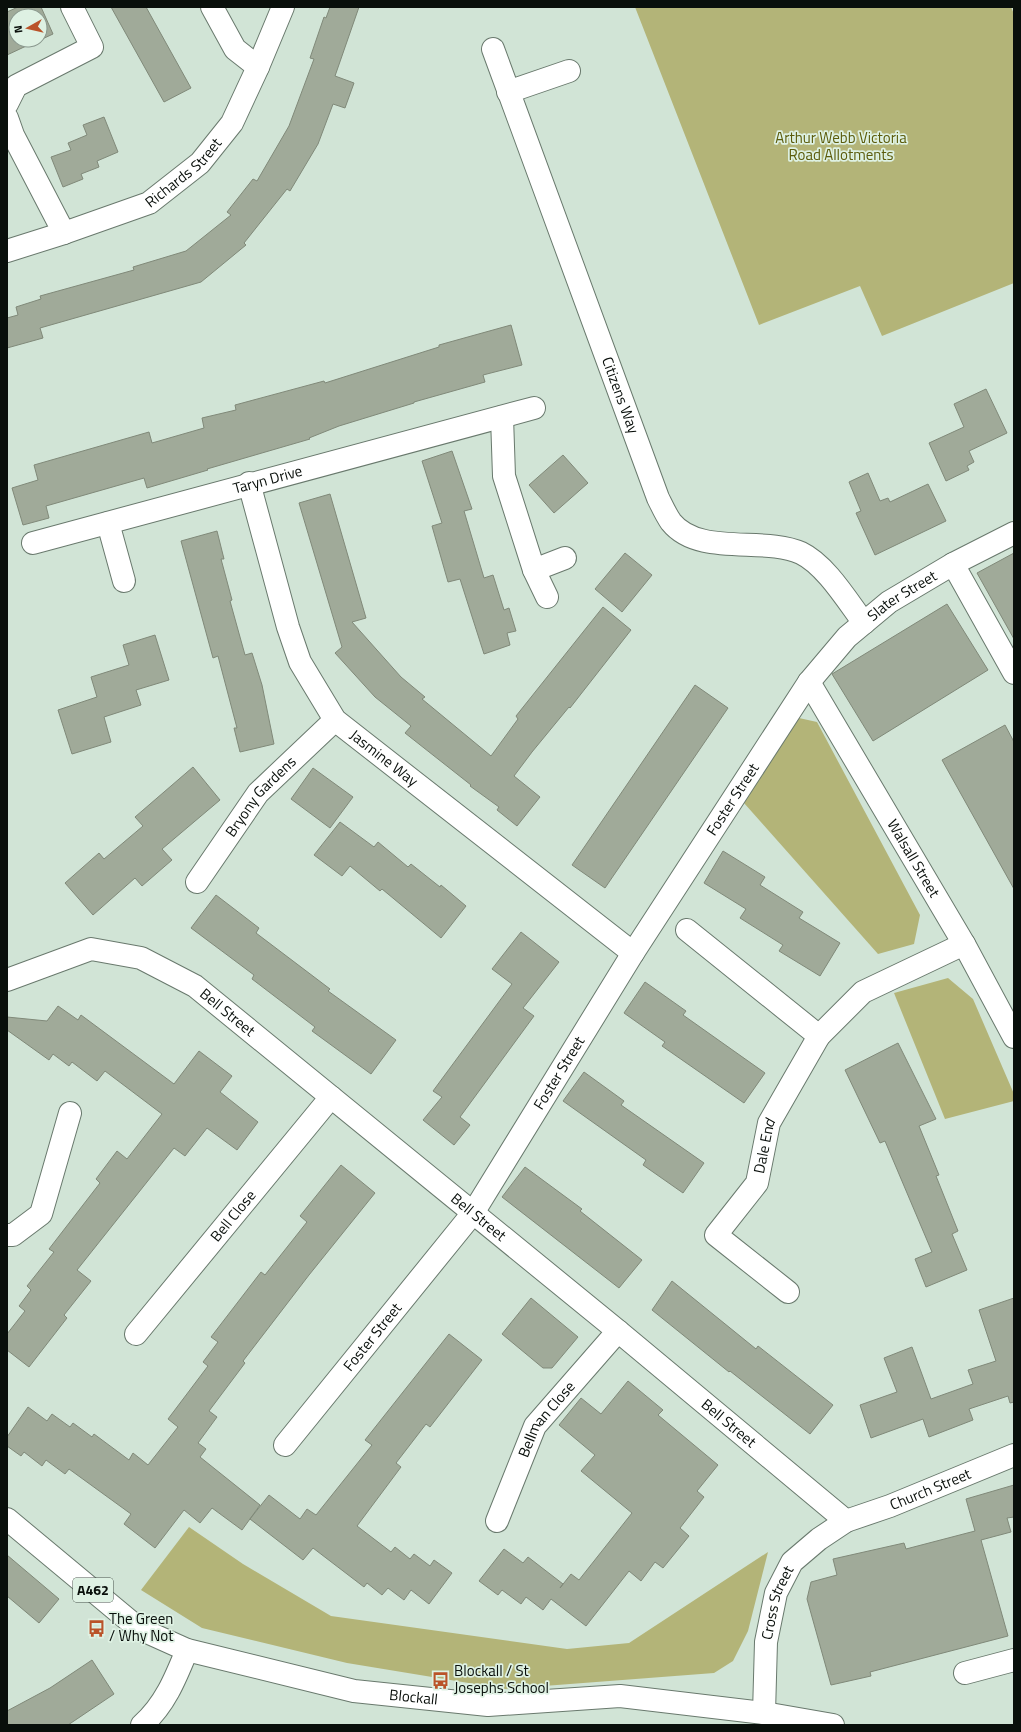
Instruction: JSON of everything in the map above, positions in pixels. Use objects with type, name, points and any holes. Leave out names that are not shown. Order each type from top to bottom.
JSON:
[{"type":"street","points":[[7,104],[16,86],[92,47],[72,7]]},
{"type":"street","points":[[212,7],[235,49],[258,67]]},
{"type":"street","name":"Richards Street","points":[[7,251],[64,233],[149,203],[200,163],[232,123],[258,67],[283,7]]},
{"type":"street","name":"Citizens Way","points":[[493,50],[658,498],[672,523],[687,534],[712,543],[774,546],[802,554],[823,570],[864,623]]},
{"type":"street","points":[[508,92],[569,71]]},
{"type":"street","points":[[7,118],[13,134],[64,233]]},
{"type":"street","name":"Taryn Drive","points":[[33,543],[249,483],[534,408]]},
{"type":"street","points":[[502,417],[504,476],[534,570],[547,597]]},
{"type":"street","name":"Jasmine Way","points":[[249,483],[288,627],[300,662],[335,720],[633,953]]},
{"type":"street","points":[[108,523],[124,581]]},
{"type":"street","name":"Slater Street","points":[[809,682],[847,637],[889,602],[952,564],[1014,533]]},
{"type":"street","points":[[534,570],[565,558]]},
{"type":"street","points":[[952,564],[1014,673]]},
{"type":"street","name":"Walsall Street","points":[[809,682],[964,944],[1014,1037]]},
{"type":"street","name":"Foster Street","points":[[284,1445],[474,1213],[633,953],[809,682]]},
{"type":"street","name":"Bryony Gardens","points":[[197,882],[258,793],[335,720]]},
{"type":"street","points":[[687,930],[819,1036]]},
{"type":"street","name":"Dale End","points":[[788,1292],[716,1235],[757,1183],[769,1123],[819,1036],[863,992],[964,944]]},
{"type":"street","name":"Bell Street","points":[[7,980],[91,949],[141,958],[195,986],[618,1331],[846,1521]]},
{"type":"street","name":"Bell Close","points":[[136,1334],[331,1097]]},
{"type":"street","points":[[7,1236],[13,1235],[41,1214],[70,1113]]},
{"type":"street","name":"Bellman Close","points":[[497,1521],[535,1426],[618,1331]]},
{"type":"street","name":"Church Street","points":[[846,1521],[890,1506],[1014,1455]]},
{"type":"street","name":"A462","points":[[7,1519],[138,1628],[187,1650]]},
{"type":"street","name":"Cross Street","points":[[764,1713],[766,1642],[776,1593],[792,1562],[819,1539],[846,1521]]},
{"type":"street","points":[[142,1725],[152,1716],[172,1685],[187,1650]]},
{"type":"street","name":"Blockall","points":[[187,1650],[354,1691],[488,1704],[620,1696],[764,1713]]},
{"type":"street","points":[[965,1673],[1014,1660]]},
{"type":"street","name":"A462","points":[[764,1713],[833,1725]]},
{"type":"green space","name":"Arthur Webb Victoria Road Allotments","points":[[635,7],[1011,7],[1014,14],[1014,283],[882,336],[860,286],[759,325]]},
{"type":"green space","points":[[799,718],[817,722],[920,915],[914,944],[878,954],[744,803]]},
{"type":"green space","points":[[948,978],[973,999],[1014,1094],[1014,1101],[945,1119],[894,993]]},
{"type":"green space","points":[[189,1527],[243,1564],[331,1616],[567,1649],[629,1643],[768,1552],[748,1631],[733,1661],[714,1673],[505,1689],[347,1663],[202,1628],[141,1590]]},
{"type":"building","points":[[41,7],[41,8],[16,8]]},
{"type":"building","points":[[111,7],[146,7],[191,88],[164,102]]},
{"type":"building","points":[[330,7],[359,7],[335,76],[354,83],[345,108],[333,104],[318,144],[290,191],[287,189],[244,243],[246,245],[201,282],[40,328],[43,338],[7,348],[7,318],[18,315],[16,307],[41,299],[40,296],[134,270],[133,267],[186,251],[231,215],[227,212],[253,179],[257,181],[289,126],[314,59],[310,58],[324,17],[326,18]]},
{"type":"building","points":[[7,12],[8,48],[22,48],[7,55]]},
{"type":"building","points":[[48,23],[53,34],[48,36]]},
{"type":"building","points":[[104,117],[118,152],[97,161],[99,167],[81,174],[83,179],[63,187],[51,157],[71,150],[68,143],[87,135],[83,125]]},
{"type":"building","points":[[511,325],[522,365],[483,375],[485,382],[414,402],[339,426],[309,438],[310,439],[147,488],[144,478],[46,506],[49,518],[23,525],[12,488],[38,480],[34,465],[149,432],[152,443],[204,428],[202,418],[236,410],[235,405],[324,381],[325,383],[439,347],[439,345]]},
{"type":"building","points":[[986,389],[1007,433],[969,451],[974,462],[967,466],[969,470],[946,481],[929,443],[964,427],[954,404]]},
{"type":"building","points":[[452,451],[472,509],[464,511],[484,578],[493,575],[504,610],[509,608],[516,631],[507,633],[510,645],[484,654],[460,579],[448,582],[432,526],[442,523],[422,461]]},
{"type":"building","points":[[563,455],[588,483],[554,513],[529,485]]},
{"type":"building","points":[[868,473],[880,501],[888,498],[890,502],[928,484],[946,521],[875,555],[856,513],[861,511],[849,482]]},
{"type":"building","points":[[330,494],[366,618],[352,622],[401,677],[425,697],[422,699],[491,756],[518,719],[516,716],[603,607],[631,630],[514,776],[540,797],[517,826],[497,810],[499,807],[470,786],[471,785],[405,733],[411,726],[375,697],[335,653],[342,647],[299,503]]},
{"type":"building","points":[[217,531],[224,559],[221,559],[232,600],[230,601],[245,655],[252,653],[262,685],[274,744],[240,752],[234,728],[237,728],[218,656],[213,658],[181,541]]},
{"type":"building","points":[[625,553],[652,575],[622,612],[595,589]]},
{"type":"building","points":[[1014,553],[1014,639],[977,573]]},
{"type":"building","points":[[947,604],[988,670],[873,741],[832,674]]},
{"type":"building","points":[[155,635],[169,680],[136,690],[141,705],[104,717],[111,742],[72,754],[58,710],[97,697],[91,677],[129,665],[123,645]]},
{"type":"building","points":[[695,685],[728,708],[605,888],[572,865]]},
{"type":"building","points":[[1005,725],[1014,742],[1014,889],[942,760]]},
{"type":"building","points":[[193,767],[220,800],[162,849],[172,860],[142,886],[135,878],[93,915],[65,883],[99,853],[104,859],[143,826],[135,817]]},
{"type":"building","points":[[313,768],[353,797],[330,828],[291,799]]},
{"type":"building","points":[[340,822],[374,847],[378,842],[408,867],[411,864],[440,887],[441,885],[466,906],[441,938],[382,889],[380,891],[350,866],[342,876],[314,855]]},
{"type":"building","points":[[723,851],[765,877],[760,885],[803,912],[799,918],[840,943],[820,976],[779,951],[783,945],[740,918],[746,909],[704,883]]},
{"type":"building","points":[[216,895],[259,928],[256,933],[330,989],[328,991],[396,1040],[371,1074],[312,1031],[315,1027],[252,979],[254,975],[191,928]]},
{"type":"building","points":[[521,932],[559,962],[523,1008],[534,1016],[460,1117],[470,1125],[454,1145],[423,1120],[442,1097],[433,1091],[512,984],[492,969]]},
{"type":"building","points":[[645,982],[686,1011],[683,1015],[765,1073],[744,1103],[662,1046],[665,1042],[624,1013]]},
{"type":"building","points":[[58,1006],[78,1020],[81,1015],[174,1084],[199,1051],[232,1076],[220,1092],[258,1122],[237,1150],[207,1128],[185,1156],[174,1148],[77,1270],[91,1281],[64,1315],[67,1318],[29,1367],[7,1350],[7,1334],[25,1311],[19,1306],[31,1290],[27,1286],[54,1252],[49,1249],[100,1183],[96,1179],[117,1151],[127,1159],[162,1114],[105,1071],[97,1081],[72,1062],[69,1066],[53,1054],[49,1060],[7,1030],[7,1017],[47,1021]]},
{"type":"building","points":[[898,1043],[936,1119],[919,1126],[939,1175],[936,1176],[958,1231],[952,1234],[967,1270],[926,1287],[915,1259],[932,1252],[885,1141],[880,1143],[845,1070]]},
{"type":"building","points":[[584,1072],[624,1101],[621,1105],[704,1163],[683,1193],[643,1165],[646,1160],[563,1101]]},
{"type":"building","points":[[341,1165],[375,1193],[309,1275],[243,1361],[245,1363],[209,1411],[217,1417],[198,1443],[206,1449],[200,1457],[260,1505],[242,1530],[212,1508],[200,1523],[184,1510],[155,1548],[124,1524],[131,1514],[69,1469],[65,1474],[46,1460],[42,1466],[24,1452],[21,1456],[7,1446],[7,1437],[28,1407],[47,1421],[52,1414],[70,1427],[73,1423],[92,1437],[94,1434],[129,1460],[133,1453],[148,1465],[178,1427],[168,1419],[208,1366],[203,1362],[218,1342],[211,1337],[261,1272],[265,1275],[307,1222],[300,1216]]},
{"type":"building","points":[[525,1167],[582,1209],[580,1211],[642,1260],[619,1288],[502,1197]]},
{"type":"building","points":[[672,1281],[756,1349],[758,1346],[833,1405],[810,1434],[730,1371],[729,1372],[652,1310]]},
{"type":"building","points":[[531,1298],[578,1337],[552,1368],[543,1368],[502,1334]]},
{"type":"building","points":[[1014,1298],[1014,1402],[1010,1403],[1008,1396],[969,1409],[973,1420],[929,1437],[923,1419],[871,1438],[860,1405],[897,1392],[884,1358],[912,1347],[931,1399],[973,1384],[968,1370],[996,1361],[979,1310]]},
{"type":"building","points":[[449,1334],[482,1360],[430,1427],[426,1424],[396,1463],[401,1467],[357,1526],[391,1552],[395,1547],[410,1559],[414,1554],[430,1566],[434,1560],[452,1573],[429,1604],[411,1590],[404,1600],[388,1588],[382,1595],[367,1583],[364,1587],[313,1548],[303,1560],[250,1519],[269,1495],[300,1519],[307,1509],[316,1515],[372,1445],[365,1440]]},
{"type":"building","points":[[628,1381],[663,1410],[658,1415],[718,1465],[697,1491],[704,1497],[680,1528],[689,1536],[663,1568],[655,1562],[641,1581],[629,1571],[586,1626],[551,1599],[543,1610],[526,1597],[521,1604],[502,1590],[498,1595],[479,1581],[504,1549],[523,1563],[528,1557],[563,1584],[560,1588],[571,1574],[579,1580],[632,1513],[581,1471],[595,1455],[559,1425],[581,1398],[601,1414]]},
{"type":"building","points":[[1014,1485],[1014,1517],[1007,1518],[1011,1532],[981,1540],[1008,1636],[870,1672],[871,1676],[831,1685],[807,1599],[811,1582],[837,1575],[833,1559],[904,1543],[906,1549],[975,1531],[966,1499]]},
{"type":"building","points":[[7,1555],[59,1599],[39,1623],[7,1596]]},
{"type":"building","points":[[92,1660],[114,1694],[68,1725],[7,1725],[7,1711],[50,1688]]},
{"type":"place","name":"The Green / Why Not","points":[[96,1628]]},
{"type":"place","name":"Blockall / St Josephs School","points":[[441,1680]]}]
